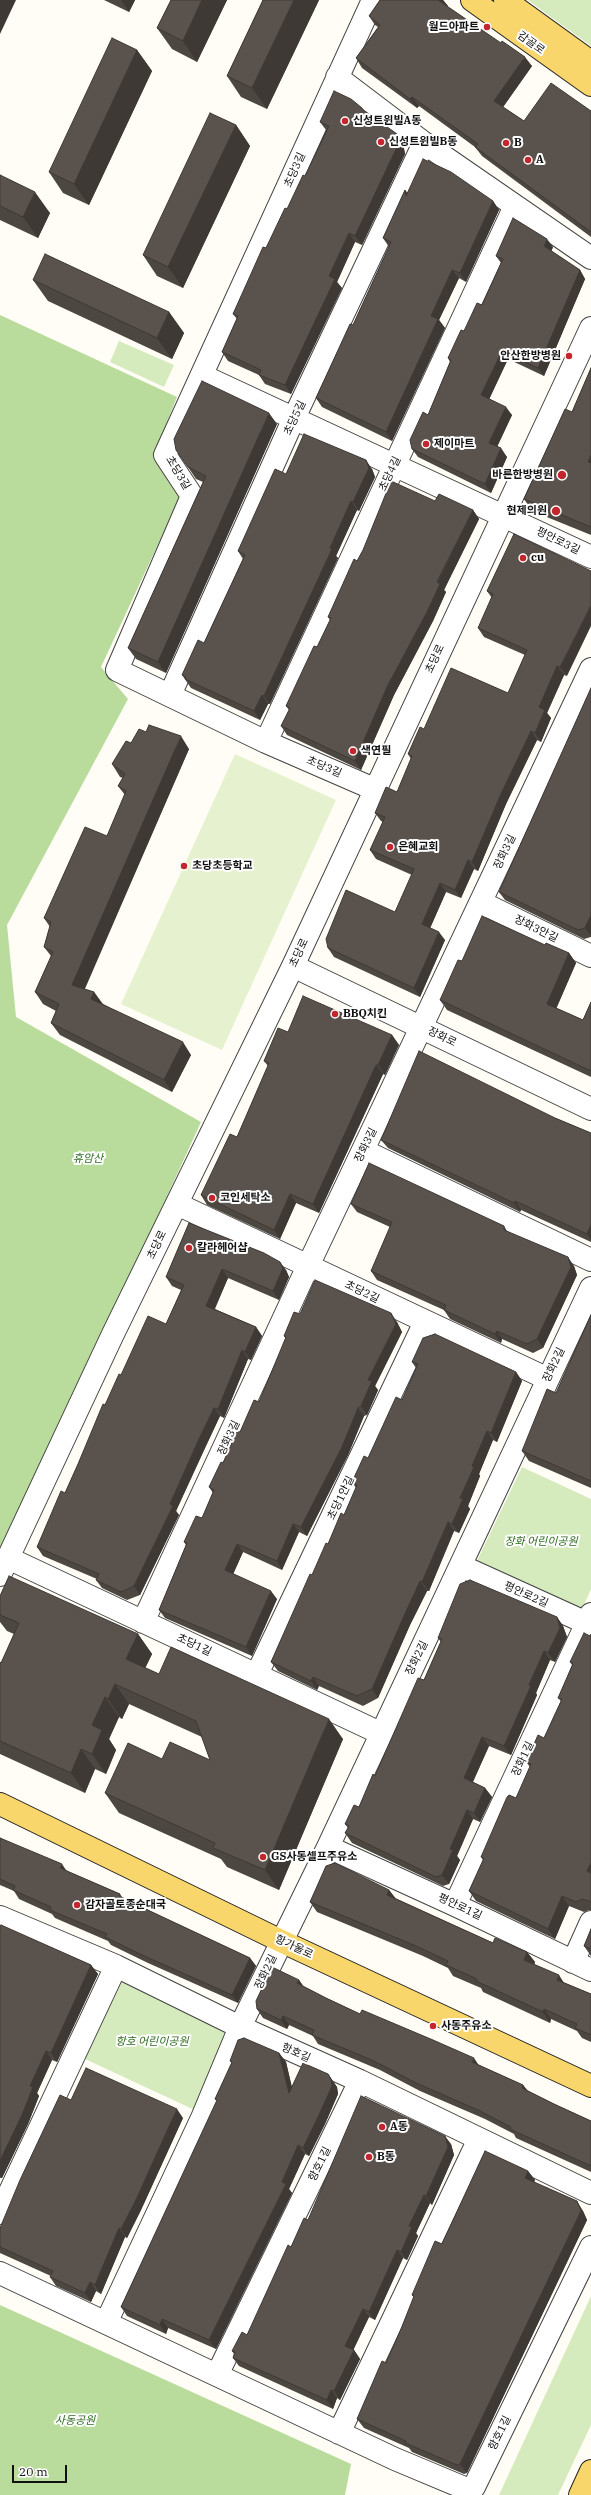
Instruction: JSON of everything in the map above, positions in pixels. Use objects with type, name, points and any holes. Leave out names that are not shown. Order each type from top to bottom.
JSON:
[{"type":"main road","name":"감골로","points":[[472,0],[591,85]]},
{"type":"main road","name":"감골로","points":[[504,0],[591,62]]},
{"type":"main road","name":"항가울로","points":[[0,1804],[281,1941],[591,2086]]},
{"type":"main road","points":[[580,2495],[591,2471]]},
{"type":"street","name":"초당3길","points":[[373,0],[165,455],[192,496],[118,670],[266,742],[374,789]]},
{"type":"street","points":[[337,77],[424,142],[591,258]]},
{"type":"street","name":"초당5길","points":[[170,695],[294,418],[424,142]]},
{"type":"street","name":"초당4길","points":[[266,742],[515,206]]},
{"type":"street","name":"초당로","points":[[4,1566],[177,1204],[293,966],[374,789],[591,328]]},
{"type":"street","name":"평안로3길","points":[[202,376],[394,464],[591,557]]},
{"type":"street","name":"장화3길","points":[[143,1622],[308,1266],[423,1028],[591,669]]},
{"type":"street","name":"장화3안길","points":[[482,903],[591,956]]},
{"type":"street","name":"장화로","points":[[293,966],[591,1109]]},
{"type":"street","points":[[364,1151],[591,1260]]},
{"type":"street","name":"초당2길","points":[[177,1204],[548,1379]]},
{"type":"street","name":"장화2길","points":[[240,2027],[328,1847],[380,1733],[461,1566],[591,1288]]},
{"type":"street","name":"초당1안길","points":[[257,1674],[425,1322]]},
{"type":"street","name":"초당1길","points":[[4,1566],[143,1622],[257,1674],[380,1733]]},
{"type":"street","name":"평안로2길","points":[[461,1566],[590,1620]]},
{"type":"street","name":"장화1길","points":[[455,1905],[590,1620]]},
{"type":"street","name":"평안로1길","points":[[328,1847],[455,1905],[582,1966]]},
{"type":"street","name":"항호길","points":[[0,1917],[116,1966],[240,2027],[360,2081],[591,2193]]},
{"type":"street","points":[[582,1966],[591,1922]]},
{"type":"street","points":[[0,2214],[116,1966]]},
{"type":"street","points":[[106,2323],[202,2118],[240,2027]]},
{"type":"street","name":"항호1길","points":[[217,2375],[360,2081]]},
{"type":"street","points":[[340,2433],[478,2139]]},
{"type":"street","name":"항호1길","points":[[0,2273],[340,2433],[469,2490],[474,2487],[591,2247]]},
{"type":"green space","points":[[528,0],[591,0],[591,46],[548,15]]},
{"type":"green space","name":"휴암산","points":[[0,315],[177,397],[154,455],[180,497],[101,667],[128,699],[7,925],[16,1017],[201,1122],[0,1561]]},
{"type":"green space","points":[[119,341],[174,365],[164,387],[110,362]]},
{"type":"green space","points":[[235,754],[336,800],[222,1050],[121,1004]]},
{"type":"green space","name":"장화 어린이공원","points":[[522,1467],[591,1499],[591,1589],[579,1616],[474,1567]]},
{"type":"green space","name":"항호 어린이공원","points":[[123,1979],[236,2033],[199,2112],[85,2059]]},
{"type":"green space","points":[[591,2296],[591,2425],[558,2495],[499,2495]]},
{"type":"green space","name":"사동공원","points":[[0,2305],[351,2464],[345,2495],[0,2495]]},
{"type":"building","points":[[171,0],[202,0],[183,41],[157,28]]},
{"type":"building","points":[[263,0],[294,0],[252,88],[227,76]]},
{"type":"building","points":[[380,0],[438,0],[501,43],[502,41],[525,57],[494,101],[524,121],[551,83],[591,111],[591,232],[475,147],[478,144],[412,97],[410,99],[356,58],[380,25],[369,16]]},
{"type":"building","points":[[112,38],[137,50],[74,184],[49,172]]},
{"type":"building","points":[[334,91],[351,99],[362,109],[397,134],[398,145],[355,236],[349,233],[329,276],[335,279],[285,385],[259,375],[261,370],[222,352],[238,316],[233,314],[263,247],[266,248],[285,208],[287,209],[303,175],[305,176],[329,126],[320,122]]},
{"type":"building","points":[[210,113],[236,125],[168,267],[143,255]]},
{"type":"building","points":[[423,159],[451,172],[493,201],[460,273],[452,270],[431,316],[438,319],[386,432],[316,398],[350,324],[353,325],[391,242],[383,238],[405,190],[406,196]]},
{"type":"building","points":[[0,175],[35,192],[23,217],[0,206]]},
{"type":"building","points":[[513,218],[547,239],[544,246],[580,270],[538,368],[502,351],[481,395],[506,407],[489,443],[501,448],[485,484],[412,449],[410,440],[423,412],[428,415],[451,360],[448,358],[461,330],[464,331],[477,303],[482,305],[503,259],[496,256]]},
{"type":"building","points":[[45,254],[169,312],[157,338],[33,280]]},
{"type":"building","points":[[591,368],[591,455],[588,462],[591,463],[591,527],[524,499],[565,409],[572,412]]},
{"type":"building","points":[[202,381],[269,413],[158,662],[128,648],[206,476],[188,467],[176,450],[174,439]]},
{"type":"building","points":[[304,434],[366,460],[369,468],[353,502],[351,501],[330,548],[332,549],[264,696],[262,695],[254,711],[185,679],[186,677],[182,675],[198,640],[204,643],[245,555],[238,551],[275,469],[286,474]]},
{"type":"building","points":[[391,481],[435,501],[439,494],[473,510],[437,582],[440,584],[427,612],[387,687],[355,761],[281,726],[290,708],[286,706],[314,646],[317,647],[331,618],[328,617],[354,559],[357,561],[363,550]]},
{"type":"building","points":[[514,534],[591,571],[591,605],[560,667],[557,666],[539,707],[545,710],[535,733],[531,731],[500,796],[472,862],[468,860],[455,890],[440,883],[422,924],[439,932],[414,988],[328,948],[326,939],[346,890],[395,912],[414,869],[370,850],[385,817],[375,813],[386,787],[397,792],[412,756],[408,754],[420,727],[424,729],[451,668],[508,693],[527,650],[478,628],[493,594],[487,591]]},
{"type":"building","points":[[591,688],[591,915],[585,928],[578,930],[499,892]]},
{"type":"building","points":[[149,725],[181,736],[72,985],[94,992],[91,999],[183,1042],[164,1080],[51,1023],[59,1004],[35,992],[53,952],[44,947],[51,922],[44,918],[85,827],[107,836],[126,791],[118,786],[125,774],[112,764],[126,741],[131,743],[139,729],[146,732]]},
{"type":"building","points":[[482,916],[545,945],[546,943],[569,953],[547,1004],[583,1020],[591,1002],[591,1071],[440,1000],[458,960],[462,961]]},
{"type":"building","points":[[303,996],[392,1035],[378,1065],[376,1065],[313,1204],[290,1194],[274,1230],[201,1195],[230,1134],[237,1137],[269,1063],[264,1061],[278,1028],[288,1032]]},
{"type":"building","points":[[419,1051],[555,1118],[591,1133],[591,1224],[587,1234],[515,1201],[514,1203],[381,1140]]},
{"type":"building","points":[[369,1163],[504,1226],[504,1230],[568,1257],[571,1267],[537,1339],[527,1344],[497,1331],[495,1334],[444,1310],[446,1305],[371,1271],[392,1222],[351,1204]]},
{"type":"building","points":[[189,1223],[264,1253],[280,1262],[283,1268],[273,1291],[222,1269],[206,1306],[256,1327],[245,1352],[242,1350],[218,1409],[214,1408],[199,1439],[170,1504],[173,1506],[134,1586],[121,1592],[96,1580],[99,1574],[37,1547],[61,1491],[65,1493],[103,1404],[105,1405],[119,1374],[121,1375],[148,1316],[166,1324],[184,1285],[166,1277]]},
{"type":"building","points":[[315,1280],[391,1313],[396,1324],[368,1380],[372,1381],[361,1406],[358,1408],[342,1447],[301,1527],[293,1524],[277,1561],[237,1544],[225,1570],[271,1591],[246,1647],[159,1610],[187,1543],[184,1542],[196,1516],[202,1518],[214,1490],[209,1487],[221,1462],[223,1463],[237,1431],[240,1432],[254,1400],[259,1402],[286,1337],[284,1336],[294,1312],[300,1314]]},
{"type":"building","points":[[591,1315],[591,1481],[522,1451],[547,1389],[556,1393]]},
{"type":"building","points":[[435,1334],[516,1372],[491,1433],[487,1431],[472,1466],[474,1467],[460,1498],[463,1499],[452,1524],[448,1522],[372,1689],[357,1696],[313,1677],[311,1681],[271,1662],[310,1574],[312,1575],[326,1543],[328,1544],[341,1513],[344,1515],[357,1485],[352,1482],[364,1456],[368,1458],[396,1397],[402,1400],[418,1364],[412,1362],[423,1338]]},
{"type":"building","points":[[9,1576],[138,1634],[126,1659],[159,1674],[171,1647],[329,1719],[265,1870],[213,1848],[215,1843],[105,1793],[128,1743],[162,1759],[170,1742],[210,1760],[196,1721],[115,1684],[108,1699],[105,1697],[92,1725],[102,1730],[92,1754],[81,1749],[71,1773],[0,1741],[0,1662],[1,1663],[19,1623],[0,1615],[0,1596]]},
{"type":"building","points":[[470,1580],[557,1617],[560,1628],[548,1653],[544,1651],[529,1685],[531,1686],[504,1746],[482,1737],[464,1778],[485,1788],[474,1813],[467,1810],[450,1849],[453,1850],[442,1875],[436,1877],[345,1833],[349,1826],[345,1824],[354,1805],[359,1807],[373,1774],[375,1776],[418,1678],[424,1680],[442,1639],[438,1638],[460,1584]]},
{"type":"building","points":[[584,1633],[590,1636],[591,1634],[591,1863],[587,1871],[591,1873],[591,1903],[582,1899],[576,1902],[562,1896],[548,1929],[469,1891],[484,1858],[481,1857],[507,1797],[509,1795],[516,1798],[531,1764],[526,1762],[538,1735],[544,1738],[562,1699],[558,1698],[573,1664],[570,1662]]},
{"type":"building","points":[[0,1838],[62,1864],[60,1868],[120,1894],[119,1896],[250,1958],[232,1995],[142,1955],[105,1937],[107,1934],[50,1910],[51,1907],[13,1890],[15,1886],[0,1879]]},
{"type":"building","points":[[335,1863],[389,1890],[387,1895],[493,1943],[495,1938],[527,1952],[524,1960],[559,1975],[557,1980],[591,1994],[591,2035],[575,2028],[577,2024],[544,2009],[543,2012],[476,1981],[477,1979],[446,1965],[448,1961],[416,1946],[310,1902],[326,1866]]},
{"type":"building","points":[[1,1925],[91,1965],[51,2053],[46,2051],[30,2086],[33,2087],[22,2115],[0,2161],[0,1926]]},
{"type":"building","points":[[591,1929],[591,1949],[584,1946]]},
{"type":"building","points":[[272,1967],[299,1980],[297,1983],[360,2014],[362,2010],[474,2058],[472,2062],[523,2085],[522,2088],[591,2121],[591,2166],[510,2129],[511,2127],[478,2110],[414,2082],[374,2061],[312,2035],[314,2030],[283,2016],[281,2020],[257,2009],[256,2001]]},
{"type":"building","points":[[244,2038],[279,2053],[289,2093],[303,2063],[328,2074],[331,2079],[332,2086],[303,2148],[298,2145],[282,2182],[286,2184],[209,2340],[162,2319],[160,2325],[121,2307],[217,2100],[215,2099],[232,2062],[230,2061],[238,2040]]},
{"type":"building","points":[[86,2068],[177,2109],[135,2202],[121,2229],[119,2228],[95,2285],[90,2282],[85,2293],[50,2277],[53,2271],[0,2247],[0,2228],[20,2180],[60,2095],[71,2100]]},
{"type":"building","points":[[361,2096],[445,2136],[448,2147],[426,2196],[424,2195],[409,2226],[412,2227],[401,2252],[397,2250],[369,2312],[363,2309],[345,2346],[354,2350],[334,2391],[331,2390],[327,2400],[233,2358],[235,2352],[232,2351],[242,2332],[247,2335],[288,2245],[291,2247],[304,2218],[308,2220]]},
{"type":"building","points":[[485,2151],[528,2171],[525,2178],[577,2201],[581,2211],[460,2464],[457,2465],[405,2443],[406,2441],[357,2419],[382,2361],[386,2363],[401,2329],[414,2296],[412,2295],[435,2241],[442,2244]]},
{"type":"place","name":"월드아파트","points":[[487,27]]},
{"type":"place","name":"신성트윈빌A동","points":[[345,121]]},
{"type":"place","name":"신성트윈빌B동","points":[[381,142]]},
{"type":"place","name":"B","points":[[506,143]]},
{"type":"place","name":"A","points":[[528,160]]},
{"type":"place","name":"안산한방병원","points":[[569,356]]},
{"type":"place","name":"제이마트","points":[[426,444]]},
{"type":"place","name":"바른한방병원","points":[[562,475]]},
{"type":"place","name":"현제의원","points":[[556,511]]},
{"type":"place","name":"cu","points":[[523,558]]},
{"type":"place","name":"색연필","points":[[353,751]]},
{"type":"place","name":"은혜교회","points":[[390,847]]},
{"type":"place","name":"초당초등학교","points":[[184,866]]},
{"type":"place","name":"BBQ치킨","points":[[335,1014]]},
{"type":"place","name":"코인세탁소","points":[[212,1198]]},
{"type":"place","name":"칼라헤어샵","points":[[189,1248]]},
{"type":"place","name":"GS사동셀프주유소","points":[[263,1857]]},
{"type":"place","name":"감자골토종순대국","points":[[77,1905]]},
{"type":"place","name":"사동주유소","points":[[433,2026]]},
{"type":"place","name":"A동","points":[[382,2127]]},
{"type":"place","name":"B동","points":[[369,2157]]}]
